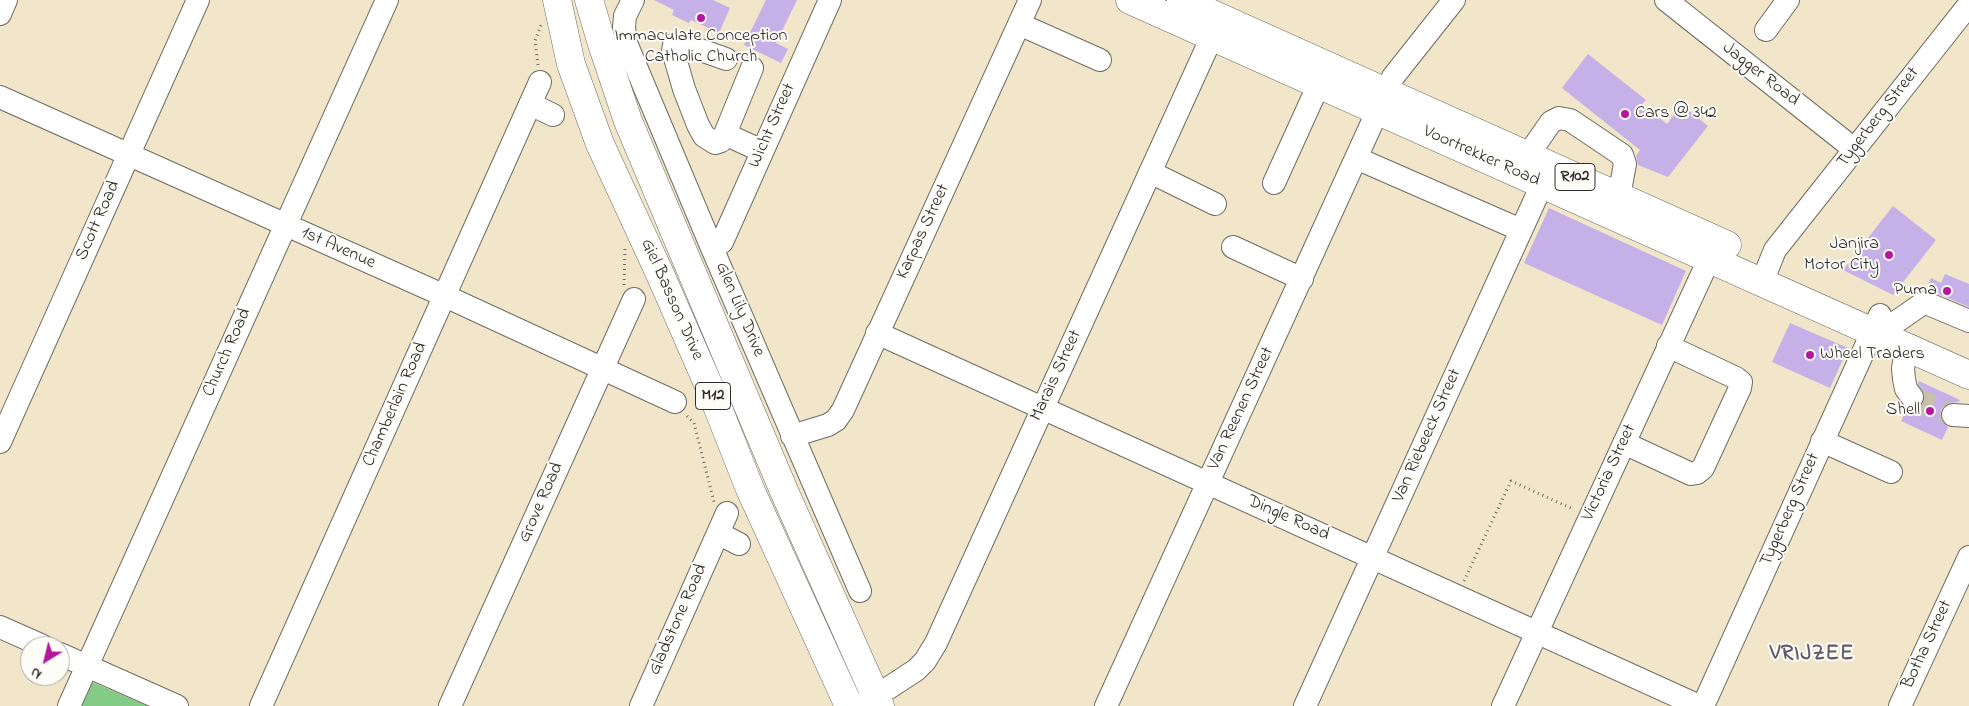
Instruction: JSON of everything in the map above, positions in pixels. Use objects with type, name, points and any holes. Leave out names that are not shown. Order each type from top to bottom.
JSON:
[{"type":"main road","name":"Giel Basson Drive","points":[[589,0],[628,121],[872,702]]},
{"type":"main road","name":"Voortrekker Road","points":[[1132,0],[1216,27],[1382,102],[1540,169],[1713,250],[1883,323],[1969,354]]},
{"type":"main road","name":"Voortrekker Road","points":[[1181,0],[1216,27],[1319,84],[1382,102]]},
{"type":"main road","name":"Giel Basson Drive","points":[[549,11],[571,64],[600,144],[705,376],[753,496],[849,706]]},
{"type":"main road","name":"Voortrekker Road","points":[[1540,169],[1619,196],[1713,250]]},
{"type":"main road","name":"Voortrekker Road","points":[[1883,323],[1907,347],[1969,375]]},
{"type":"street","points":[[0,14],[6,0]]},
{"type":"street","name":"Scott Road","points":[[0,442],[198,0]]},
{"type":"street","name":"Church Road","points":[[69,706],[387,0]]},
{"type":"street","name":"Glen Lily Drive","points":[[633,0],[625,16],[624,27],[629,50],[792,436],[860,591]]},
{"type":"street","name":"Wicht Street","points":[[712,248],[722,242],[830,0]]},
{"type":"street","name":"Karpas Street","points":[[792,436],[828,425],[836,420],[844,410],[1030,0]]},
{"type":"street","name":"Van Reenen Street","points":[[1106,706],[1302,280],[1392,77],[1454,0]]},
{"type":"street","name":"Jagger Road","points":[[1666,0],[1854,149]]},
{"type":"street","points":[[1766,30],[1788,0]]},
{"type":"street","name":"Tygerberg Street","points":[[1766,273],[1775,250],[1965,5]]},
{"type":"street","points":[[1019,24],[1100,60]]},
{"type":"street","name":"Marais Street","points":[[872,702],[916,670],[931,653],[1216,27]]},
{"type":"street","points":[[726,59],[678,42],[674,45],[673,51],[684,89],[698,125],[704,136],[715,143],[721,142],[725,134],[752,68]]},
{"type":"street","name":"Chamberlain Road","points":[[261,706],[530,104],[539,76]]},
{"type":"street","points":[[1274,183],[1319,84]]},
{"type":"street","name":"1st Avenue","points":[[0,97],[603,368],[679,408]]},
{"type":"street","points":[[530,104],[553,115]]},
{"type":"street","name":"Van Riebeeck Street","points":[[1305,706],[1522,230],[1540,169],[1551,122],[1559,118],[1570,120],[1622,155],[1625,164],[1619,196]]},
{"type":"street","points":[[725,134],[762,151]]},
{"type":"street","points":[[1356,158],[1522,230]]},
{"type":"street","points":[[1150,172],[1215,204]]},
{"type":"street","points":[[1233,247],[1302,280]]},
{"type":"street","name":"Victoria Street","points":[[1503,706],[1713,250]]},
{"type":"street","name":"Grove Road","points":[[450,706],[603,368],[629,293]]},
{"type":"street","points":[[1883,323],[1926,303],[1969,321]]},
{"type":"street","name":"Tygerberg Street","points":[[1703,706],[1822,441],[1883,323]]},
{"type":"street","name":"Dingle Road","points":[[878,333],[1698,706]]},
{"type":"street","points":[[1624,443],[1691,474],[1697,473],[1703,468],[1740,388],[1741,382],[1736,378],[1668,346]]},
{"type":"street","points":[[1907,347],[1903,368],[1904,379],[1906,389],[1912,396]]},
{"type":"street","points":[[1822,441],[1891,472]]},
{"type":"street","name":"Gladstone Road","points":[[641,706],[718,534],[721,510]]},
{"type":"street","points":[[718,534],[740,544]]},
{"type":"street","name":"Botha Street","points":[[1900,706],[1969,557]]},
{"type":"street","points":[[0,627],[20,636]]},
{"type":"street","points":[[70,658],[177,706]]},
{"type":"path","points":[[539,76],[535,41],[549,11]]},
{"type":"path","points":[[626,246],[623,277],[629,293]]},
{"type":"path","points":[[679,408],[694,423],[721,510]]},
{"type":"path","points":[[1457,596],[1511,481],[1590,517]]},
{"type":"green space","points":[[92,682],[148,706],[81,706]]},
{"type":"building","name":"Immaculate Conception Catholic Church","points":[[654,0],[713,0],[730,8],[719,33],[691,20],[689,23],[672,15],[674,10]]},
{"type":"building","points":[[766,0],[797,0],[776,43],[788,49],[781,63],[744,45]]},
{"type":"building","name":"Cars @ 342","points":[[1588,54],[1646,100],[1642,104],[1667,124],[1682,105],[1708,126],[1668,177],[1638,165],[1636,156],[1640,150],[1562,88]]},
{"type":"building","name":"Janjira Motor City","points":[[1893,206],[1936,240],[1893,295],[1843,270]]},
{"type":"building","points":[[1549,208],[1686,271],[1662,325],[1524,263]]},
{"type":"building","name":"Puma","points":[[1945,274],[1969,284],[1969,307],[1926,290],[1931,278],[1941,283]]},
{"type":"building","name":"Wheel Traders","points":[[1790,323],[1848,348],[1830,388],[1772,362]]},
{"type":"building","points":[[1919,381],[1960,400],[1959,402],[1948,403],[1942,408],[1941,420],[1948,427],[1942,440],[1901,421],[1907,409],[1914,410],[1924,403],[1925,395],[1918,384]]},
{"type":"tunnel","points":[[1912,397],[1953,415]]},
{"type":"place","name":"Immaculate Conception Catholic Church","points":[[701,18]]},
{"type":"place","name":"Cars @ 342","points":[[1625,114]]},
{"type":"place","name":"Janjira Motor City","points":[[1889,255]]},
{"type":"place","name":"Puma","points":[[1947,291]]},
{"type":"place","name":"Wheel Traders","points":[[1810,355]]},
{"type":"place","name":"Shell","points":[[1930,411]]},
{"type":"district","name":"VRIJZEE","points":[[1812,655]]}]
